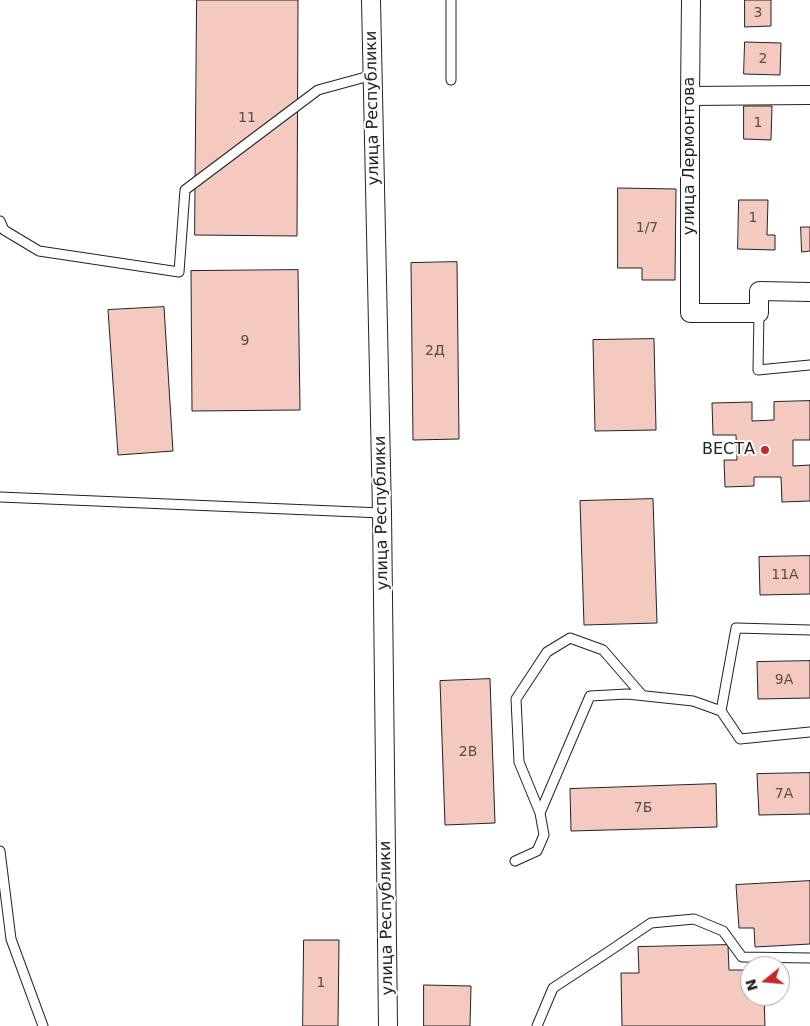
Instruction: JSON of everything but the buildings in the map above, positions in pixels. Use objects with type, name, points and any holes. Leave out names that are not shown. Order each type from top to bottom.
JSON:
[{"type":"street","name":"улица Республики","points":[[371,0],[382,513],[388,1026]]},
{"type":"street","name":"улица Лермонтова","points":[[691,0],[690,313],[759,313]]},
{"type":"street","points":[[690,96],[810,95]]},
{"type":"street","points":[[759,313],[759,291],[810,292]]},
{"type":"lane","points":[[450,80],[451,0]]},
{"type":"lane","points":[[0,221],[4,230],[39,251],[179,272],[185,190],[318,90],[373,75]]},
{"type":"lane","points":[[759,313],[758,370],[810,365]]},
{"type":"lane","points":[[0,497],[382,513]]},
{"type":"lane","points":[[721,711],[736,628],[810,630]]},
{"type":"lane","points":[[515,861],[537,851],[544,835],[540,813],[519,762],[516,699],[547,652],[570,638],[603,650],[642,695]]},
{"type":"lane","points":[[540,813],[590,696],[627,694],[693,701],[721,711],[740,739],[810,732]]},
{"type":"lane","points":[[0,850],[11,939],[43,1026]]},
{"type":"lane","points":[[537,1026],[553,988],[651,923],[694,919],[723,931],[742,957],[810,958]]},
{"type":"place","name":"ВЕСТА","points":[[765,450]]}]
